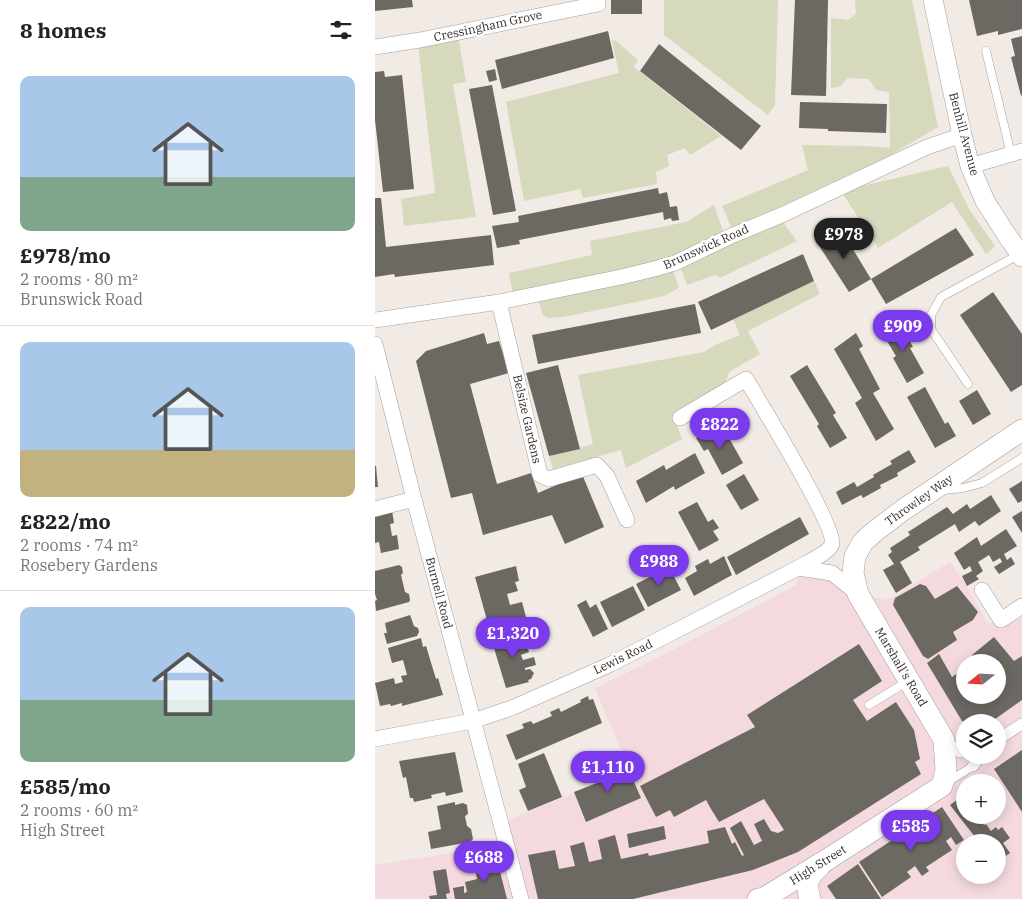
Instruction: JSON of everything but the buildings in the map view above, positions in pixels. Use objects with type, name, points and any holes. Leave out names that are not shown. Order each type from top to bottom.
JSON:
[{"type":"main road","name":"Throwley Way","points":[[858,594],[853,573],[855,556],[863,542],[903,510],[1022,430]]},
{"type":"main road","name":"Marshall's Road","points":[[858,594],[944,740]]},
{"type":"main road","points":[[942,786],[946,770],[944,740]]},
{"type":"main road","name":"High Street","points":[[765,899],[942,786]]},
{"type":"main road","points":[[810,899],[807,890],[810,876],[828,859]]},
{"type":"street","name":"Cressingham Grove","points":[[375,48],[598,4],[598,0]]},
{"type":"street","name":"Benhill Avenue","points":[[933,0],[970,166],[985,201],[1021,255]]},
{"type":"street","name":"Brunswick Road","points":[[375,320],[499,302],[655,270],[675,263],[922,150],[962,135]]},
{"type":"street","points":[[970,166],[1016,152]]},
{"type":"street","name":"Belsize Gardens","points":[[499,302],[540,475],[549,479],[597,465],[607,476],[627,520]]},
{"type":"street","name":"Burnell Road","points":[[375,344],[521,899]]},
{"type":"street","name":"Lewis Road","points":[[375,739],[473,721],[514,707],[586,676],[798,568],[827,551],[832,545],[832,538],[823,514],[746,379],[680,418]]},
{"type":"street","points":[[375,508],[415,499]]},
{"type":"street","points":[[798,568],[831,573],[858,594]]},
{"type":"street","points":[[982,590],[1001,620],[1022,606]]},
{"type":"street","points":[[1006,734],[1022,724]]},
{"type":"street","points":[[944,740],[956,749]]},
{"type":"lane","points":[[986,51],[1016,152]]},
{"type":"lane","points":[[968,384],[931,329],[931,315],[941,297],[1021,255]]},
{"type":"lane","points":[[929,492],[963,488],[981,483],[1022,458]]},
{"type":"lane","points":[[869,705],[908,680]]},
{"type":"lane","points":[[942,786],[973,766]]},
{"type":"shaded area","points":[[950,562],[967,586],[988,624],[1001,620],[1022,606],[1022,899],[375,899],[375,865],[504,845],[504,822],[612,777],[607,766],[624,758],[595,688],[669,652],[796,585],[798,568],[832,573],[858,594],[887,600]]},
{"type":"green space","points":[[664,0],[778,0],[775,105],[768,115],[664,35]]},
{"type":"green space","points":[[855,0],[912,0],[938,127],[891,155],[732,229],[722,206],[808,170],[802,145],[890,148],[889,92],[876,90],[869,79],[848,78],[839,87],[831,88],[831,18],[848,20],[856,14]]},
{"type":"green space","points":[[458,35],[466,82],[453,84],[476,217],[404,226],[401,199],[435,193],[418,44]]},
{"type":"green space","points":[[615,40],[638,60],[634,67],[721,136],[690,155],[685,148],[667,155],[669,166],[656,172],[657,184],[583,198],[580,189],[524,201],[506,102],[619,73],[612,41]]},
{"type":"green space","points":[[948,166],[969,209],[995,246],[986,254],[952,202],[878,248],[841,191]]},
{"type":"green space","points":[[714,205],[724,234],[673,259],[513,295],[509,273],[592,255],[590,241],[686,222]]},
{"type":"green space","points":[[782,221],[797,241],[720,278],[715,275],[687,285],[680,266]]},
{"type":"green space","points":[[673,270],[679,288],[664,296],[563,317],[549,318],[543,315],[537,297]]},
{"type":"green space","points":[[814,281],[820,294],[748,331],[760,354],[729,372],[725,385],[707,393],[673,416],[682,439],[626,468],[621,450],[553,469],[549,456],[593,444],[578,375],[704,352],[715,345],[740,335],[733,319]]}]
